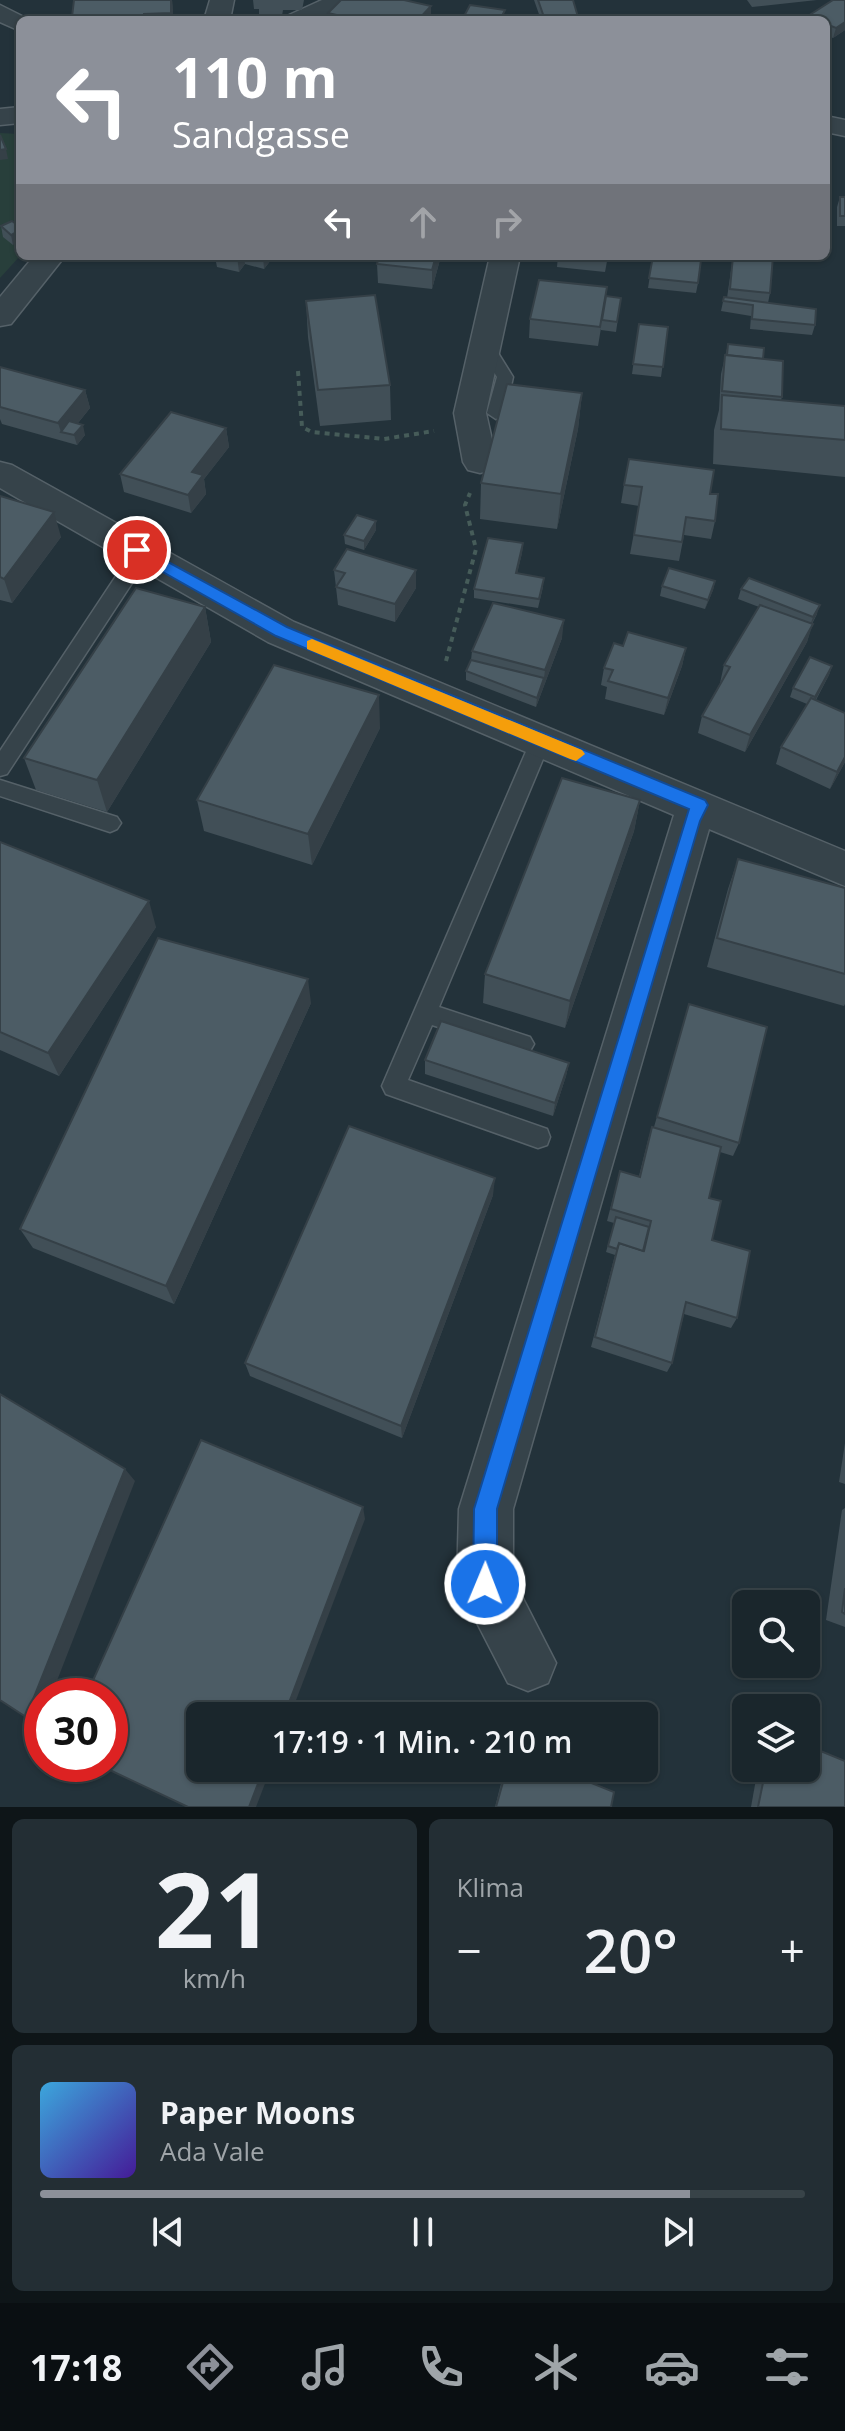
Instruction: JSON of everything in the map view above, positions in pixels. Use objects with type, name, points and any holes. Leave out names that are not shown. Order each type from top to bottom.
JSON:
[{"type":"street","points":[[307,16],[342,0]]},
{"type":"street","points":[[0,317],[47,260]]},
{"type":"street","points":[[480,462],[484,344],[504,260]]},
{"type":"street","points":[[0,473],[281,632],[699,805],[845,869]]},
{"type":"street","points":[[528,1663],[485,1584],[486,1509],[691,821],[699,805]]},
{"type":"lane","points":[[0,768],[129,572],[147,555]]},
{"type":"lane","points":[[538,1137],[394,1086],[541,740]]},
{"type":"lane","points":[[0,788],[110,823]]},
{"type":"lane","points":[[424,1012],[522,1044]]},
{"type":"path","points":[[298,371],[302,427],[312,432],[384,439],[412,437],[445,429],[483,413]]},
{"type":"path","points":[[444,666],[476,549],[465,505],[480,462]]},
{"type":"green space","points":[[0,133],[16,134],[16,260],[0,278]]},
{"type":"building","points":[[74,0],[171,0],[171,13],[72,16]]},
{"type":"building","points":[[341,0],[404,0],[431,6],[422,16],[341,16],[328,13]]},
{"type":"building","points":[[538,0],[573,0],[578,16],[544,16]]},
{"type":"building","points":[[833,0],[845,0],[845,22],[836,28],[830,26],[830,16],[808,16]]},
{"type":"building","points":[[470,5],[505,10],[502,16],[464,16]]},
{"type":"building","points":[[0,135],[6,149],[0,150]]},
{"type":"building","points":[[840,197],[845,197],[845,216],[840,216]]},
{"type":"building","points":[[12,221],[16,224],[16,232],[11,235],[1,226]]},
{"type":"building","points":[[378,260],[435,260],[432,270],[377,264]]},
{"type":"building","points":[[652,260],[701,260],[698,283],[649,278]]},
{"type":"building","points":[[733,260],[773,260],[770,293],[730,289]]},
{"type":"building","points":[[539,280],[607,287],[600,327],[530,319]]},
{"type":"building","points":[[375,295],[390,385],[318,390],[306,301]]},
{"type":"building","points":[[606,296],[621,298],[617,322],[602,320]]},
{"type":"building","points":[[724,297],[816,309],[815,325],[752,319],[753,305],[723,301]]},
{"type":"building","points":[[639,324],[668,327],[663,367],[633,364]]},
{"type":"building","points":[[728,344],[764,348],[763,359],[727,355]]},
{"type":"building","points":[[725,355],[783,361],[782,397],[722,391]]},
{"type":"building","points":[[0,367],[85,390],[58,423],[0,407]]},
{"type":"building","points":[[507,384],[582,393],[561,494],[481,483]]},
{"type":"building","points":[[722,395],[845,406],[845,440],[721,429]]},
{"type":"building","points":[[171,412],[226,428],[192,472],[203,475],[188,495],[120,474]]},
{"type":"building","points":[[69,421],[83,425],[74,435],[61,432]]},
{"type":"building","points":[[629,459],[714,470],[710,494],[718,494],[715,521],[686,517],[682,542],[634,535],[642,487],[624,485]]},
{"type":"building","points":[[0,496],[54,512],[4,579],[0,577]]},
{"type":"building","points":[[357,515],[376,521],[364,541],[344,535]]},
{"type":"building","points":[[488,538],[523,543],[516,573],[544,578],[539,599],[474,589]]},
{"type":"building","points":[[347,549],[416,570],[395,604],[336,587],[345,573],[334,570]]},
{"type":"building","points":[[669,568],[715,581],[708,600],[662,586]]},
{"type":"building","points":[[749,578],[820,605],[813,617],[741,589]]},
{"type":"building","points":[[136,588],[205,607],[97,780],[24,758]]},
{"type":"building","points":[[493,603],[564,620],[545,670],[472,651]]},
{"type":"building","points":[[760,605],[813,624],[750,735],[702,716],[730,667],[724,665]]},
{"type":"building","points":[[628,632],[686,648],[668,698],[608,681],[613,670],[604,668],[614,643],[623,646]]},
{"type":"building","points":[[810,657],[832,666],[815,697],[793,688]]},
{"type":"building","points":[[471,660],[544,678],[537,698],[466,671]]},
{"type":"building","points":[[274,665],[379,695],[308,834],[197,800]]},
{"type":"building","points":[[811,698],[845,713],[845,757],[837,772],[781,747]]},
{"type":"building","points":[[562,778],[640,800],[570,1001],[485,974]]},
{"type":"building","points":[[0,842],[149,901],[48,1053],[0,1032]]},
{"type":"building","points":[[738,859],[845,888],[845,974],[717,938]]},
{"type":"building","points":[[158,938],[308,979],[166,1286],[20,1229]]},
{"type":"building","points":[[689,1004],[767,1027],[739,1143],[657,1117]]},
{"type":"building","points":[[441,1021],[569,1063],[555,1103],[425,1060]]},
{"type":"building","points":[[349,1126],[495,1178],[401,1426],[245,1363]]},
{"type":"building","points":[[652,1127],[721,1147],[709,1198],[721,1201],[712,1240],[750,1251],[737,1318],[686,1302],[672,1363],[595,1337],[619,1243],[644,1251],[651,1221],[611,1209],[620,1171],[640,1177]]},
{"type":"building","points":[[616,1217],[649,1227],[643,1251],[619,1243],[617,1249],[608,1246]]},
{"type":"building","points":[[0,1394],[125,1469],[42,1678],[24,1678],[24,1716],[0,1700]]},
{"type":"building","points":[[201,1440],[363,1507],[289,1702],[186,1702],[186,1782],[259,1782],[249,1807],[188,1807],[128,1779],[128,1678],[94,1678]]},
{"type":"building","points":[[820,1751],[845,1761],[845,1807],[758,1807],[763,1782],[820,1782]]},
{"type":"building","points":[[503,1782],[589,1782],[614,1792],[611,1807],[496,1807]]},
{"type":"slow traffic","points":[[312,645],[576,754]]},
{"type":"route","points":[[137,550],[281,632],[699,805],[691,821],[486,1509],[485,1584]]}]
